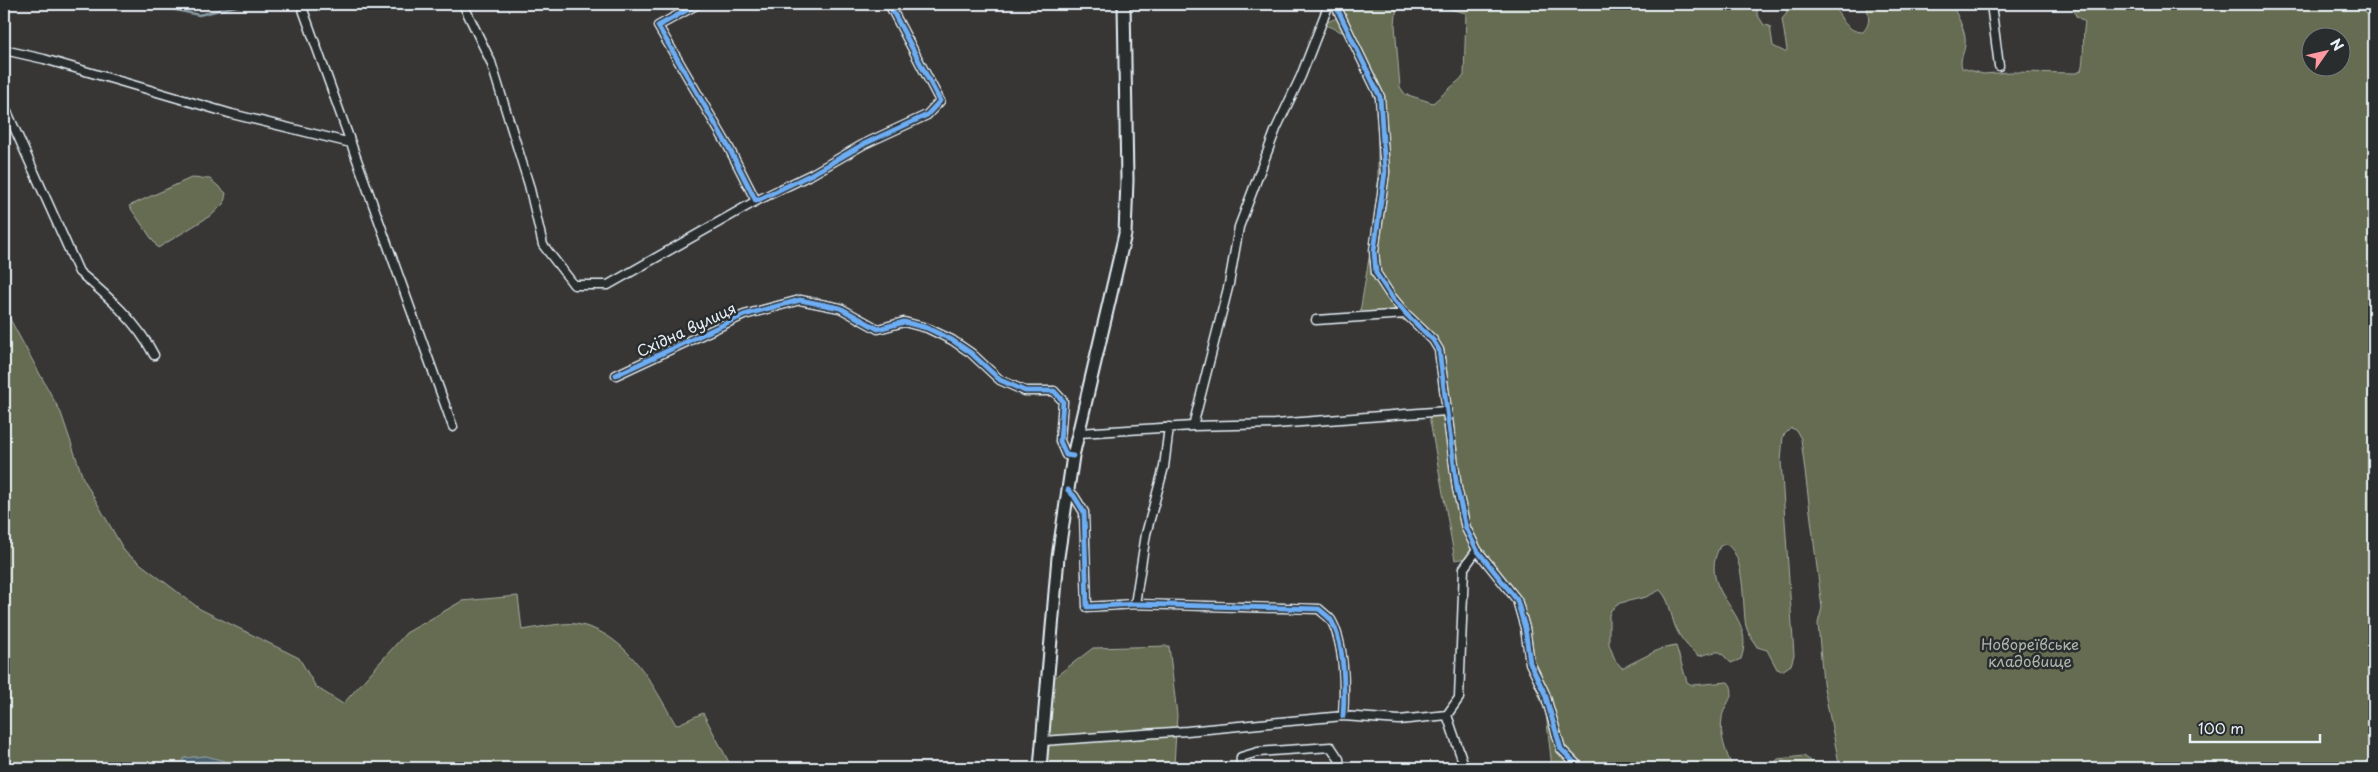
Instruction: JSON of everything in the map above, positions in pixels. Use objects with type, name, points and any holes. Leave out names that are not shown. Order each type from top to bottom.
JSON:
[{"type":"main road","points":[[1040,768],[1058,556],[1073,456],[1125,234],[1127,180],[1124,4]]},
{"type":"street","points":[[301,4],[453,427]]},
{"type":"street","points":[[463,4],[491,62],[529,185],[543,245],[574,285],[608,285],[756,201],[812,174],[864,144],[927,116],[940,101],[889,4]]},
{"type":"street","points":[[698,4],[658,26],[728,146],[756,201]]},
{"type":"street","points":[[1193,426],[1230,284],[1240,227],[1276,129],[1301,76],[1329,4]]},
{"type":"street","points":[[1334,4],[1380,97],[1385,172],[1374,251],[1376,273],[1406,314],[1427,334],[1439,350],[1444,376],[1446,411],[1457,488],[1466,528],[1476,550],[1517,600],[1525,628],[1530,663],[1545,694],[1561,749],[1580,768]]},
{"type":"street","points":[[1991,4],[1999,66]]},
{"type":"street","points":[[4,50],[44,59],[232,114],[351,142]]},
{"type":"street","points":[[4,104],[79,272],[100,289],[144,335],[154,355]]},
{"type":"street","name":"Східна вулиця","points":[[616,375],[744,315],[800,300],[840,308],[878,329],[904,322],[927,328],[952,340],[970,353],[1000,380],[1025,391],[1054,391],[1063,401],[1060,441],[1066,455],[1073,456]]},
{"type":"street","points":[[1316,320],[1406,314]]},
{"type":"street","points":[[1079,433],[1170,427],[1275,424],[1446,411]]},
{"type":"street","points":[[1135,604],[1146,534],[1164,467],[1170,427]]},
{"type":"street","points":[[1068,490],[1084,512],[1087,607],[1135,604],[1320,610],[1331,620],[1341,650],[1344,698],[1342,716]]},
{"type":"street","points":[[1043,741],[1187,731],[1342,716],[1399,720],[1447,715],[1459,698],[1464,568],[1476,550]]},
{"type":"street","points":[[1447,715],[1465,768]]},
{"type":"street","points":[[1240,768],[1241,756],[1258,752],[1331,747],[1339,759],[1340,768]]},
{"type":"green space","name":"Новореївське кладовище","points":[[1341,4],[1397,4],[1395,25],[1400,87],[1405,94],[1433,103],[1464,76],[1466,13],[1429,4],[1758,4],[1757,14],[1764,25],[1770,26],[1773,46],[1785,52],[1787,50],[1782,19],[1787,13],[1785,4],[1835,4],[1848,27],[1863,32],[1868,25],[1866,4],[1952,4],[1965,35],[1961,62],[1962,68],[1983,74],[2011,72],[2076,73],[2081,71],[2085,22],[2076,16],[2072,4],[2353,4],[2361,7],[2374,22],[2374,768],[1840,768],[1823,683],[1818,623],[1822,608],[1801,439],[1796,430],[1791,428],[1783,436],[1781,461],[1794,655],[1791,665],[1782,671],[1777,669],[1767,650],[1757,647],[1749,634],[1746,626],[1740,568],[1732,549],[1725,544],[1720,546],[1714,563],[1715,577],[1741,628],[1744,642],[1741,659],[1731,663],[1720,652],[1699,656],[1695,653],[1679,634],[1668,602],[1660,590],[1646,597],[1620,603],[1611,610],[1609,615],[1609,644],[1615,660],[1622,668],[1660,649],[1676,646],[1687,682],[1692,685],[1728,682],[1732,691],[1730,700],[1723,713],[1721,731],[1733,768],[1552,768],[1546,713],[1527,665],[1515,600],[1481,556],[1455,560],[1428,410],[1442,408],[1437,342],[1424,327],[1414,323],[1403,320],[1359,318],[1378,205],[1378,87],[1351,36],[1323,24],[1345,14]]},
{"type":"green space","points":[[191,178],[210,179],[226,193],[224,203],[213,214],[158,248],[129,206]]},
{"type":"green space","points":[[4,308],[61,413],[83,478],[125,552],[200,609],[299,658],[316,687],[343,704],[406,633],[462,601],[518,596],[522,630],[557,624],[576,624],[594,629],[624,649],[648,678],[676,725],[703,713],[732,768],[249,768],[206,756],[184,758],[181,768],[4,768]]},
{"type":"green space","points":[[1169,646],[1177,715],[1174,765],[1170,768],[1035,768],[1043,686],[1093,648]]},
{"type":"green space","points":[[1804,756],[1812,762],[1812,768],[1770,768],[1778,759]]},
{"type":"water","points":[[206,756],[249,768],[181,768],[184,758]]},
{"type":"waterway","points":[[150,4],[199,15],[244,4]]},
{"type":"cycle path","points":[[698,4],[658,26],[728,146],[756,201],[812,174],[864,144],[927,115],[940,101],[889,4]]},
{"type":"cycle path","points":[[1335,4],[1380,97],[1385,172],[1374,251],[1376,273],[1391,296],[1406,314],[1433,340],[1439,350],[1457,488],[1466,528],[1477,550],[1517,600],[1525,628],[1530,663],[1545,694],[1561,749],[1580,768]]},
{"type":"cycle path","points":[[616,375],[744,315],[800,300],[840,308],[878,329],[904,322],[927,328],[952,340],[971,353],[1000,380],[1025,391],[1054,391],[1063,401],[1060,441],[1066,455],[1073,456]]},
{"type":"cycle path","points":[[1068,490],[1084,512],[1087,607],[1135,604],[1319,609],[1331,620],[1339,641],[1344,680],[1343,716]]}]
